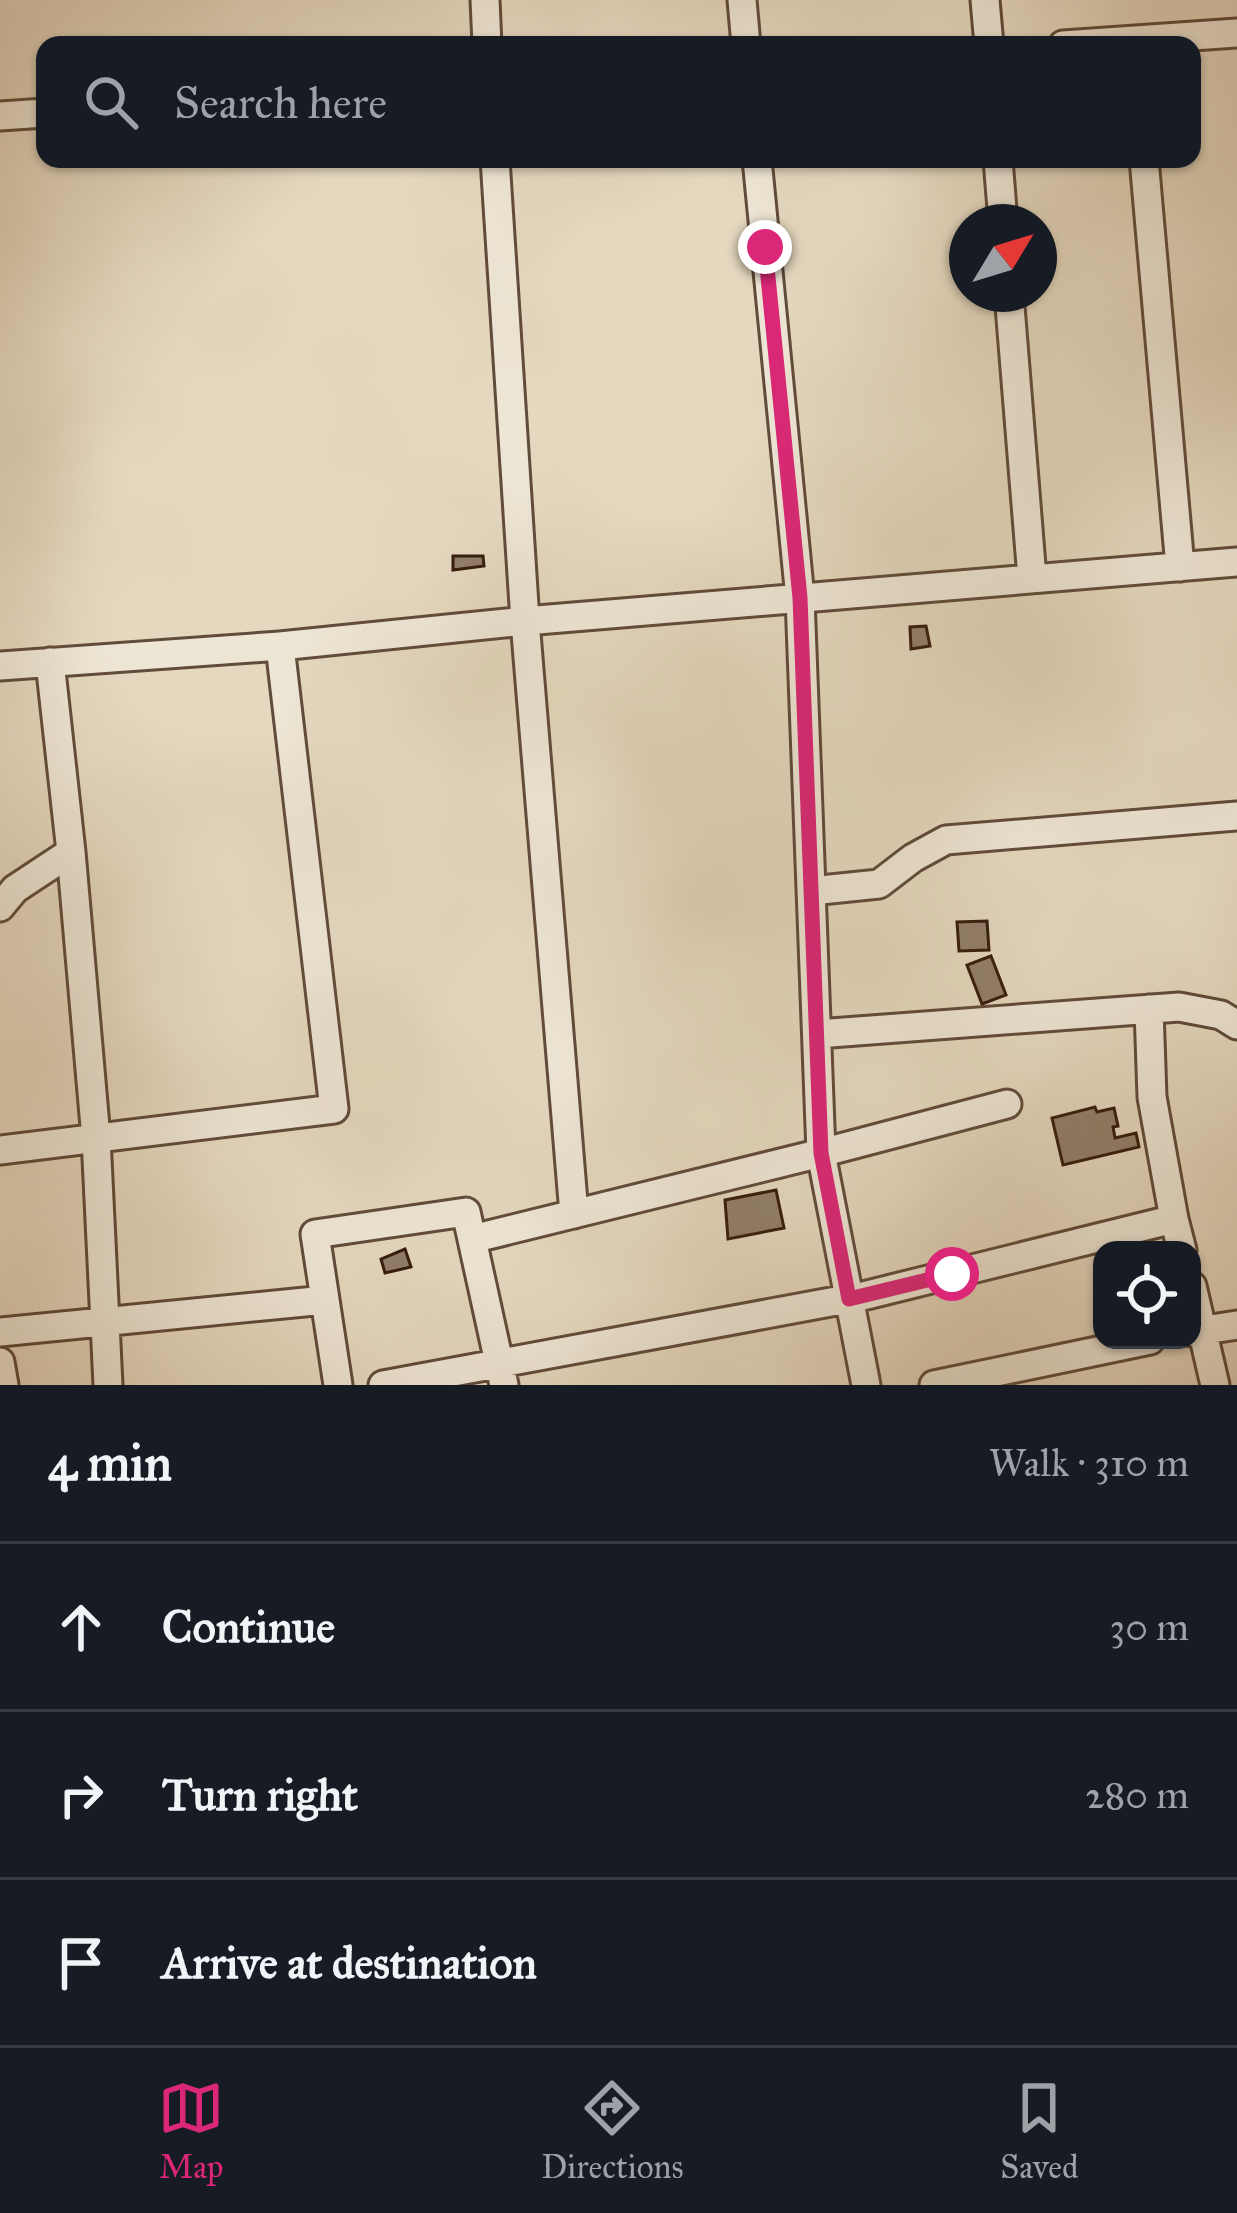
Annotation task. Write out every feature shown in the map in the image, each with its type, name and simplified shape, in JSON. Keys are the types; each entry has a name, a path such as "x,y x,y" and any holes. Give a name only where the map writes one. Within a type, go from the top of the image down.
{"street":[{"path":"484,0 487,36"},
{"path":"742,0 745,36"},
{"path":"985,0 987,36"},
{"path":"1201,36 1237,33"},
{"path":"0,116 36,113"},
{"path":"496,168 525,621 574,1214"},
{"path":"758,168 800,598 821,1153 866,1385"},
{"path":"999,168 1002,204"},
{"path":"1145,168 1180,567"},
{"path":"1010,312 1032,578"},
{"path":"0,666 1237,562"},
{"path":"0,1150 334,1109 280,646"},
{"path":"50,662 96,1138 108,1385"},
{"path":"811,891 879,884 946,840 1237,816"},
{"path":"0,907 16,889 71,852"},
{"path":"817,1034 1179,1007 1221,1015 1237,1024"},
{"path":"1150,1010 1152,1097 1180,1241"},
{"path":"472,1239 1006,1104"},
{"path":"338,1385 315,1234 466,1212 501,1374"},
{"path":"383,1385 501,1374 849,1299 1174,1219"},
{"path":"0,1332 325,1300"},
{"path":"1201,1331 1237,1325"},
{"path":"1201,1341 1215,1385"},
{"path":"934,1385 1107,1349"},
{"path":"0,1362 4,1385"}],"building":[{"path":"453,556 483,556 484,566 453,570"},
{"path":"926,626 930,646 911,649 910,627"},
{"path":"987,921 989,950 959,951 957,922"},
{"path":"991,956 1006,995 982,1004 967,965"},
{"path":"1095,1107 1097,1112 1114,1108 1115,1138 1136,1133 1139,1147 1063,1165 1052,1118"},
{"path":"776,1190 784,1228 728,1239 725,1200"},
{"path":"405,1249 411,1267 385,1273 381,1259"}],"route":[{"path":"765,247 800,598 821,1153 849,1299 952,1274"}]}
